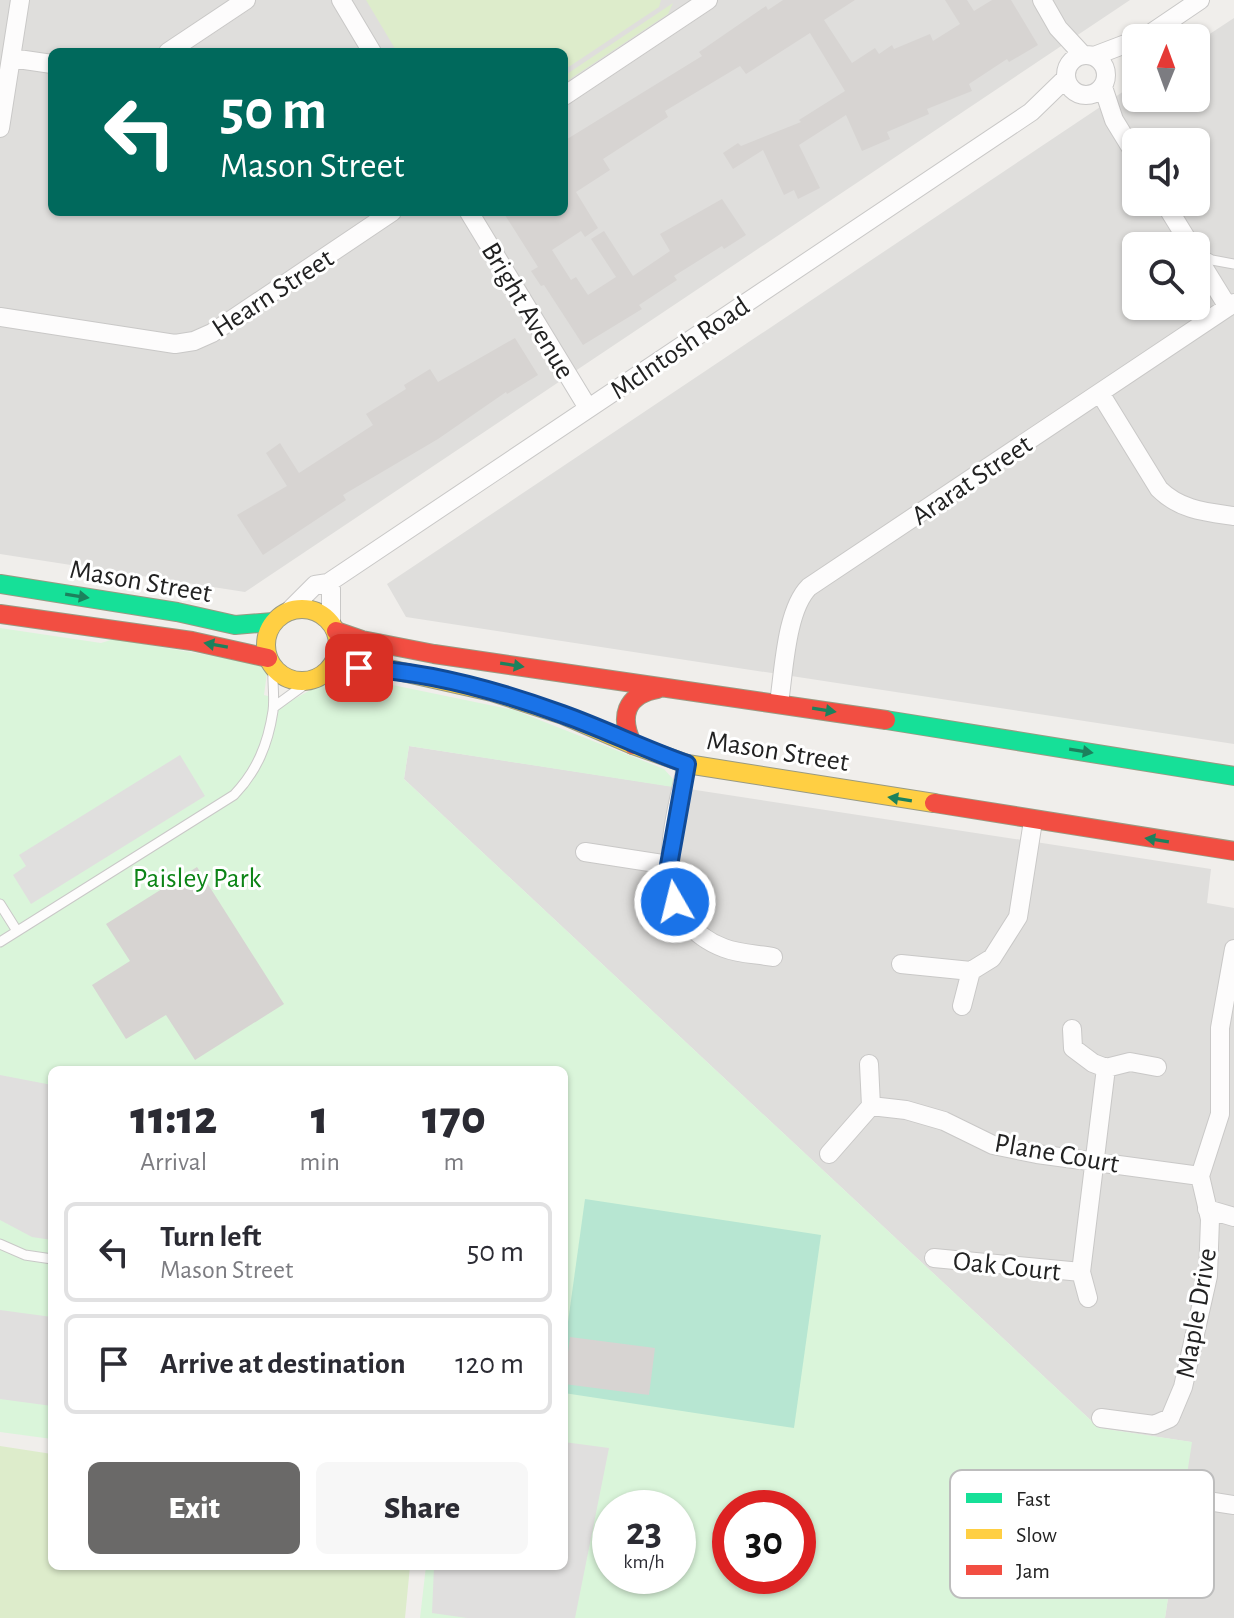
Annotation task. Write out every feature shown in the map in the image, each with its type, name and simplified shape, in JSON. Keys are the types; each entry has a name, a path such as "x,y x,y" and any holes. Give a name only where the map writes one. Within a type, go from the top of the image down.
{"street":[{"path":"0,128 20,0"},
{"path":"174,48 246,0"},
{"path":"341,0 370,48"},
{"path":"1042,0 1122,133"},
{"name":"McIntosh Road","path":"1163,24 1200,0"},
{"path":"568,93 699,3"},
{"name":"McIntosh Road","path":"281,617 315,585 328,583 1122,51"},
{"path":"11,58 48,63"},
{"name":"Hearn Street","path":"0,317 175,344 194,341 212,333 386,216"},
{"name":"Bright Avenue","path":"471,216 588,408"},
{"path":"1210,274 1231,305"},
{"name":"Ararat Street","path":"779,703 793,616 799,597 809,587 1231,305"},
{"path":"1100,393 1159,489 1170,501 1185,507 1234,516"},
{"path":"328,583 333,627 338,640 336,658 318,676 294,680 279,673 270,662 266,639 281,617 298,609 316,611 333,627"},
{"name":"Mason Street","path":"0,584 177,612 235,625 281,617"},
{"name":"Mason Street","path":"0,614 192,641 270,662"},
{"name":"Mason Street","path":"333,627 362,640 434,654 779,703 1234,776"},
{"name":"Mason Street","path":"318,676 359,668 389,669 492,692 563,715 687,764 1234,851"},
{"path":"633,745 625,732 630,702 637,694 664,689"},
{"path":"687,764 669,865 675,902 703,938 726,949 773,957"},
{"path":"901,964 971,971 992,958 1018,917 1033,821"},
{"path":"585,852 669,865"},
{"name":"Maple Drive","path":"1101,1418 1154,1425 1170,1418 1183,1387 1208,1276 1210,1219 1200,1176 1220,1114 1220,1028 1234,949"},
{"path":"962,1006 971,971"},
{"path":"1072,1029 1073,1048 1093,1063 1106,1068 1130,1062 1157,1067"},
{"path":"829,1154 871,1106 869,1064"},
{"name":"Oak Court","path":"1088,1298 1081,1272 1106,1068"},
{"name":"Plane Court","path":"871,1106 906,1110 944,1121 993,1145 1200,1176"},
{"path":"1207,1209 1234,1217"},
{"name":"Oak Court","path":"934,1258 1081,1272"},
{"path":"1214,1502 1234,1505"}],"lane":[{"path":"1210,259 1234,264"},
{"path":"0,942 234,795 260,761 274,707 270,662"},
{"path":"274,707 318,676"},
{"path":"0,904 17,931"},
{"path":"0,1244 25,1255 48,1258"}],"shaded area":[{"path":"0,0 1130,0 245,592 0,554"},
{"path":"1234,18 1234,744 406,617 387,584 1122,92 1122,112 1210,112 1210,34"},
{"path":"409,746 1211,869 1207,903 1234,908 1234,1618 1165,1618 1168,1598 1214,1598 1214,1470 1187,1470 1191,1442 1099,1428 404,779"},
{"path":"180,755 205,796 31,904 13,875 26,866 19,855"},
{"path":"0,1075 48,1084 48,1239 32,1237 0,1220"},
{"path":"0,1310 48,1316 48,1405 0,1399"},
{"path":"568,1443 609,1448 601,1490 592,1490 592,1533 575,1618 467,1618 432,1613 434,1570 568,1570"}],"green space":[{"path":"366,0 661,0 659,7 568,67 568,48 395,48"},
{"path":"673,3 668,14 568,80 568,73"},
{"name":"Paisley Park","path":"0,628 101,643 114,639 259,664 267,673 264,695 289,702 330,679 383,674 383,683 514,710 664,769 673,779 673,787 409,746 404,779 1099,1428 1192,1442 1188,1470 950,1470 950,1598 1168,1598 1165,1618 420,1618 426,1570 568,1570 568,1066 48,1066 48,1438 0,1432"},
{"path":"585,1199 821,1235 794,1428 568,1394 568,1322"},
{"path":"0,1446 48,1453 48,1570 410,1570 405,1618 0,1618"}],"building":[{"path":"783,0 855,0 824,20 852,63 875,48 879,54 892,45 894,49 930,34 933,41 960,24 945,0 967,0 974,11 992,0 1011,0 1038,45 1009,62 1007,59 969,84 972,91 927,109 929,114 887,132 890,139 862,151 846,115 799,145 820,188 798,199 794,190 784,195 763,150 733,169 723,153 738,143 741,146 801,122 799,120 845,91 810,33 746,74 740,66 665,111 668,117 603,159 610,170 576,192 598,228 585,237 581,231 552,250 571,280 576,277 588,295 616,277 591,239 604,231 633,276 670,251 660,234 722,199 746,235 674,276 677,280 639,305 642,309 583,345 544,285 541,286 531,271 538,267 506,216 568,216 568,139 702,56 699,52 766,6 768,10"},
{"path":"515,338 538,375 343,495 346,500 263,555 237,515 287,486 266,453 280,443 299,473 373,425 366,414 406,389 404,385 430,369 438,382"},
{"path":"197,867 284,1004 195,1060 166,1015 126,1039 92,985 130,961 106,924"},
{"path":"570,1337 655,1348 649,1395 568,1385"}],"traffic: fast":[{"path":"0,584 177,612 235,625 273,622"},
{"path":"886,720 1234,776"}],"traffic: slow":[{"path":"302,609 328,619 338,645 328,671 302,681 276,671 266,645 276,619 302,609"},
{"path":"325,673 359,668 389,669 492,692 563,715 687,764 934,803"}],"traffic: jam":[{"path":"0,614 192,641 268,658"},
{"path":"336,631 362,640 434,654 886,720"},
{"path":"633,745 626,725 628,709 638,696 658,689"},
{"path":"934,803 1234,851"}],"route":[{"path":"359,668 389,669 492,692 563,715 687,764 669,865 675,902"}]}
